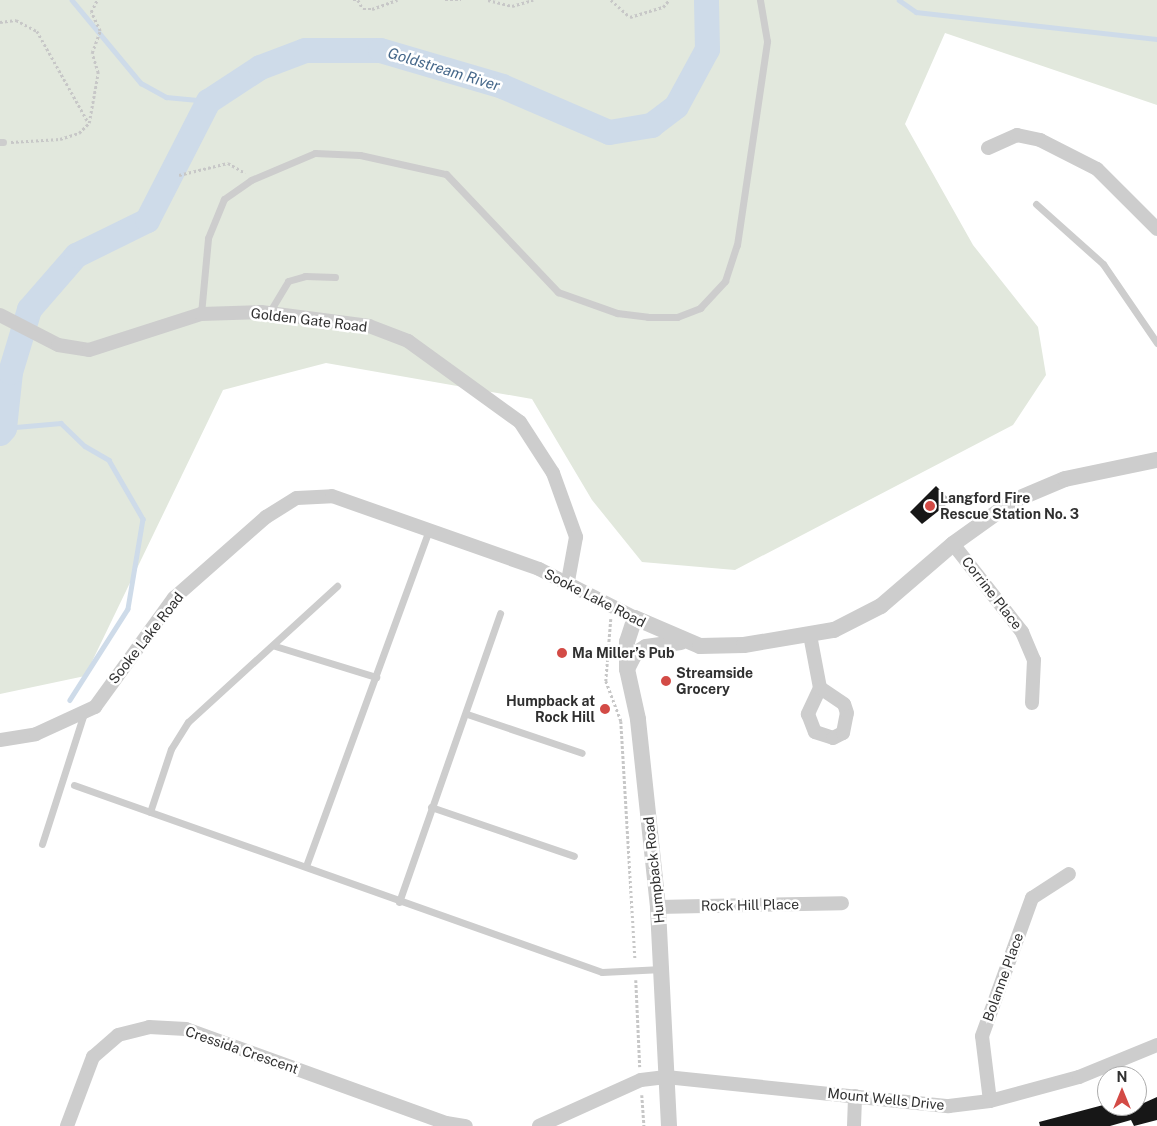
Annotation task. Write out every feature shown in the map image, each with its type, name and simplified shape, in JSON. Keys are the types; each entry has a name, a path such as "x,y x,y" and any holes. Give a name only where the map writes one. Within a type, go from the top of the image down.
{"street":[{"path":"988,148 1017,135 1040,140 1097,169 1157,229"},
{"name":"Golden Gate Road","path":"0,315 29,332 58,344 89,350 201,314 269,313 369,326 408,341 520,422 553,473 576,537 568,582"},
{"name":"Sooke Lake Road","path":"0,740 36,734 83,716 95,707 174,598 266,517 297,498 332,496 568,582 684,642 721,646 810,635 834,630 881,606 953,544 1013,501 1056,483 1157,460"},
{"name":"Corrine Place","path":"953,544 1022,632 1034,660 1032,703"},
{"name":"Humpback Road","path":"635,618 627,642 627,669 638,719 658,907 669,1126"},
{"path":"810,635 820,688"},
{"path":"627,669 634,655 646,646 684,642"},
{"name":"Bolanne Place","path":"990,1101 982,1036 1032,898 1069,874"},
{"name":"Rock Hill Place","path":"658,907 842,903"},
{"name":"Cressida Crescent","path":"67,1126 93,1057 118,1036 149,1027 186,1029 446,1124 466,1126"},
{"name":"Mount Wells Drive","path":"666,1077 949,1106 990,1101 1079,1077 1157,1045"},
{"path":"539,1126 641,1080 666,1077"},
{"path":"854,1096 854,1126"}],"lane":[{"path":"201,314 208,238 224,199 251,180 314,153 360,155 446,174 558,292 617,313 677,316 700,308 725,281 738,246 767,41 760,0"},
{"path":"1036,204 1104,264 1157,343"},
{"path":"269,313 288,281 305,276 335,277"},
{"path":"306,866 429,530"},
{"path":"150,812 171,749 188,722 275,646 338,586"},
{"path":"399,902 431,807 467,714 500,613"},
{"path":"275,646 376,677"},
{"path":"467,714 582,753"},
{"path":"42,844 83,716"},
{"path":"74,784 306,866 399,902 602,972 662,970"},
{"path":"431,807 574,856"}],"path":[{"path":"1,142 60,139 79,133 88,124 98,73 92,53 100,31 91,12 97,0"},
{"path":"353,0 358,0 363,8 372,9 397,0"},
{"path":"445,0 460,0"},
{"path":"488,0 512,6 533,0"},
{"path":"611,0 630,17 663,7 669,0"},
{"path":"0,22 16,20 37,31 88,124"},
{"path":"179,175 228,163 242,169 251,180"},
{"path":"610,622 606,681 621,721 644,1126"}],"shaded area":[{"path":"0,0 1157,0 1157,105 945,33 905,124 973,245 1038,327 1046,375 1013,425 735,570 642,562 592,500 532,399 326,363 223,390 85,676 0,694"}],"building":[{"name":"Langford Fire Rescue Station No. 3","path":"936,486 951,501 922,524 910,512"},
{"path":"1157,1097 1157,1120 1134,1126 1131,1120 1110,1126 1040,1126 1039,1122 1097,1107 1097,1116 1147,1116 1147,1102"}],"waterway":[{"path":"72,0 141,83 166,97 208,101"},
{"name":"Goldstream River","path":"0,433 4,428 10,372 29,309 76,255 147,220 208,101 260,67 305,50 380,50 502,86 609,132 651,125 676,106 707,49 706,0"},
{"path":"899,0 916,12 1157,39"},
{"path":"4,428 61,423 85,446 109,460 143,519 128,609 70,700"}],"place":[{"name":"Langford Fire Rescue Station No. 3","path":"930,506"},
{"name":"Ma Miller’s Pub","path":"562,653"},
{"name":"Streamside Grocery","path":"666,681"},
{"name":"Humpback at Rock Hill","path":"605,709"}]}
